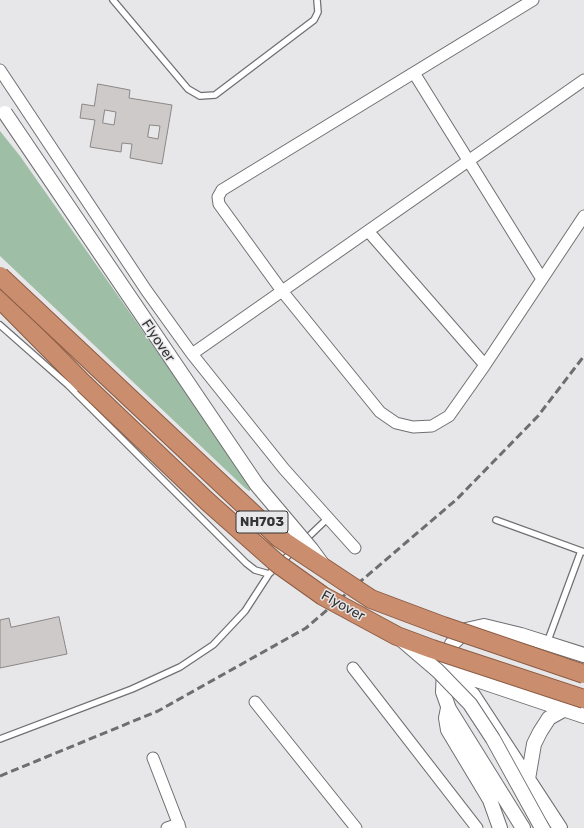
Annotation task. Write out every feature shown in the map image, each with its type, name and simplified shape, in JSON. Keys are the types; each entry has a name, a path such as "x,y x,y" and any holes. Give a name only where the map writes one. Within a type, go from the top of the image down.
{"highway":[{"name":"Flyover","path":"0,276 279,538 371,599 443,626 584,674"},
{"name":"Flyover","path":"4,305 208,502 278,564 323,596 397,636 432,649 584,698"}],"street":[{"path":"533,0 222,190 218,197 219,204 282,291 380,412 396,423 413,427 432,426 449,416 584,216"},
{"path":"0,70 125,259 192,354 284,469 355,548"},
{"path":"414,73 542,279"},
{"path":"192,354 584,80"},
{"name":"Flyover","path":"2,110 257,485 326,569"},
{"path":"368,231 485,364"},
{"path":"523,828 458,724 448,705 443,692 444,669 452,644 466,630 484,626 521,635 584,655"},
{"name":"Flyover","path":"397,636 438,671 470,704 493,739 542,828"},
{"path":"353,668 477,828"},
{"path":"444,669 584,716"},
{"path":"444,669 473,695 560,828"},
{"path":"255,702 356,828"},
{"path":"448,705 446,718 448,730 490,800 500,828"},
{"path":"528,779 534,744 540,732 549,718 565,710"},
{"path":"152,758 179,826 167,828"}],"lane":[{"path":"113,0 188,89 200,96 214,95 314,20 318,12 317,0"},
{"path":"0,325 68,385 246,563 255,570 269,574"},
{"path":"0,739 132,689 180,667 214,645 245,612 269,574 328,518"},
{"path":"496,520 582,552 547,643"}],"green space":[{"path":"0,131 20,156 250,484 252,489 249,491 245,488 0,256"}],"building":[{"path":"98,84 130,90 129,98 172,105 162,164 130,158 132,144 122,143 121,152 90,147 95,120 80,118 82,104 94,106","holes":["105,110 116,112 114,125 103,123","150,125 160,126 158,139 148,137"]},
{"path":"59,617 67,654 0,668 0,620 9,618 11,627"}],"railway":[{"path":"0,776 158,711 306,628 457,499 538,416 584,356"}]}
